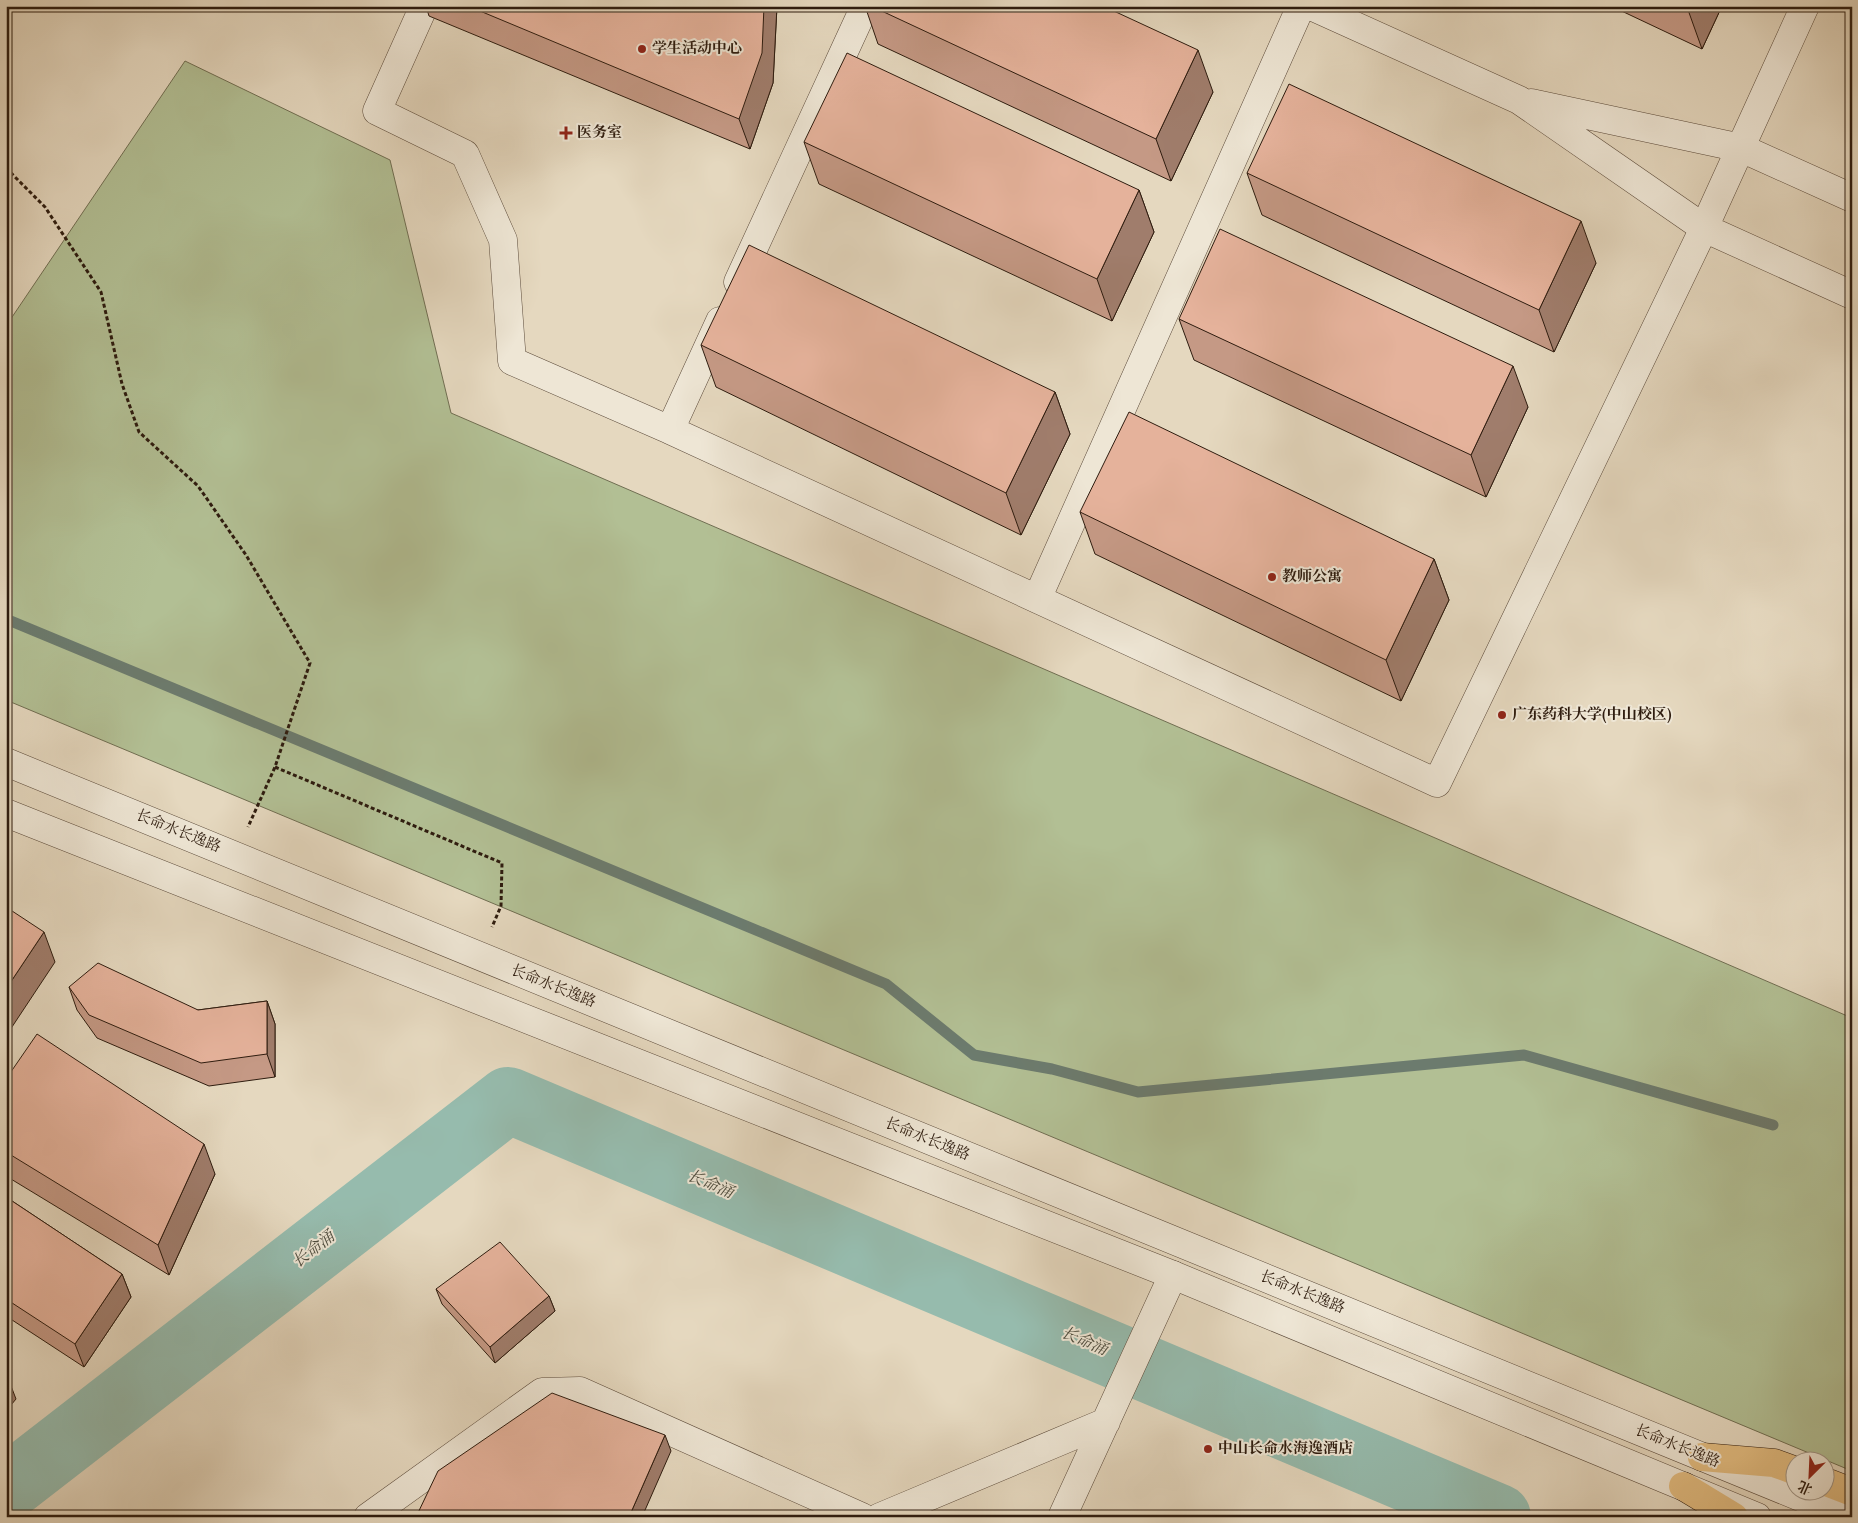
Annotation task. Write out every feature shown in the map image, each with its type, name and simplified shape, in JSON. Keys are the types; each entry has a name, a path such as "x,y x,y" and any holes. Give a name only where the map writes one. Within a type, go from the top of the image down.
{"main road":[{"path":"1702,1457 1774,1462 1786,1467"},
{"path":"1683,1486 1734,1517"},
{"path":"1836,1486 1852,1492"}],"street":[{"path":"424,6 377,111 465,154 503,240 512,361 670,430 1437,783 1704,228 1805,6"},
{"path":"670,430 865,6"},
{"path":"1037,599 1301,6"},
{"path":"1311,6 1519,100 1704,228 1852,295"},
{"path":"1519,100 1741,148 1852,198"},
{"name":"长命水长逸路","path":"6,762 1849,1517"},
{"path":"6,813 1173,1275 1757,1517"},
{"path":"1062,1517 1121,1392 1173,1275"},
{"path":"368,1517 542,1392 580,1391 862,1517"},
{"path":"880,1517 1106,1422"}],"path":[{"path":"6,168 45,207 100,292 122,384 139,432 198,486 246,555 310,663 275,767 235,856"},
{"path":"275,767 502,863 501,906 479,956"}],"green space":[{"path":"185,61 390,160 451,413 1852,1018 1852,1471 1836,1464 1836,1450 1802,1450 6,700 6,326"}],"building":[{"name":"学生活动中心","path":"468,6 764,6 762,53 739,119"},
{"path":"871,6 1103,6 1198,50 1156,139"},
{"path":"847,53 1139,190 1097,279 804,142"},
{"path":"1289,84 1581,221 1539,310 1247,173"},
{"path":"1220,229 1513,366 1471,455 1179,319"},
{"path":"749,245 1055,392 1006,493 701,345"},
{"name":"教师公寓","path":"1129,412 1434,559 1386,660 1080,512"},
{"path":"6,907 44,932 6,989"},
{"path":"98,963 198,1010 267,1001 267,1054 201,1063 89,1015 69,987"},
{"path":"37,1034 204,1144 158,1245 6,1152 6,1079"},
{"path":"6,1197 122,1274 75,1344 6,1299"},
{"path":"500,1242 549,1296 490,1347 436,1289"},
{"path":"552,1393 665,1435 629,1517 416,1517 438,1471"}],"waterway":[{"path":"6,619 886,984 974,1055 1052,1069 1138,1092 1524,1055 1773,1125"},
{"name":"长命涌","path":"6,1489 508,1100 1498,1517"}],"place":[{"name":"学生活动中心","path":"642,49"},
{"name":"医务室","path":"566,133"},
{"name":"教师公寓","path":"1272,577"},
{"name":"广东药科大学(中山校区)","path":"1502,715"},
{"name":"中山长命水海逸酒店","path":"1208,1449"}]}
